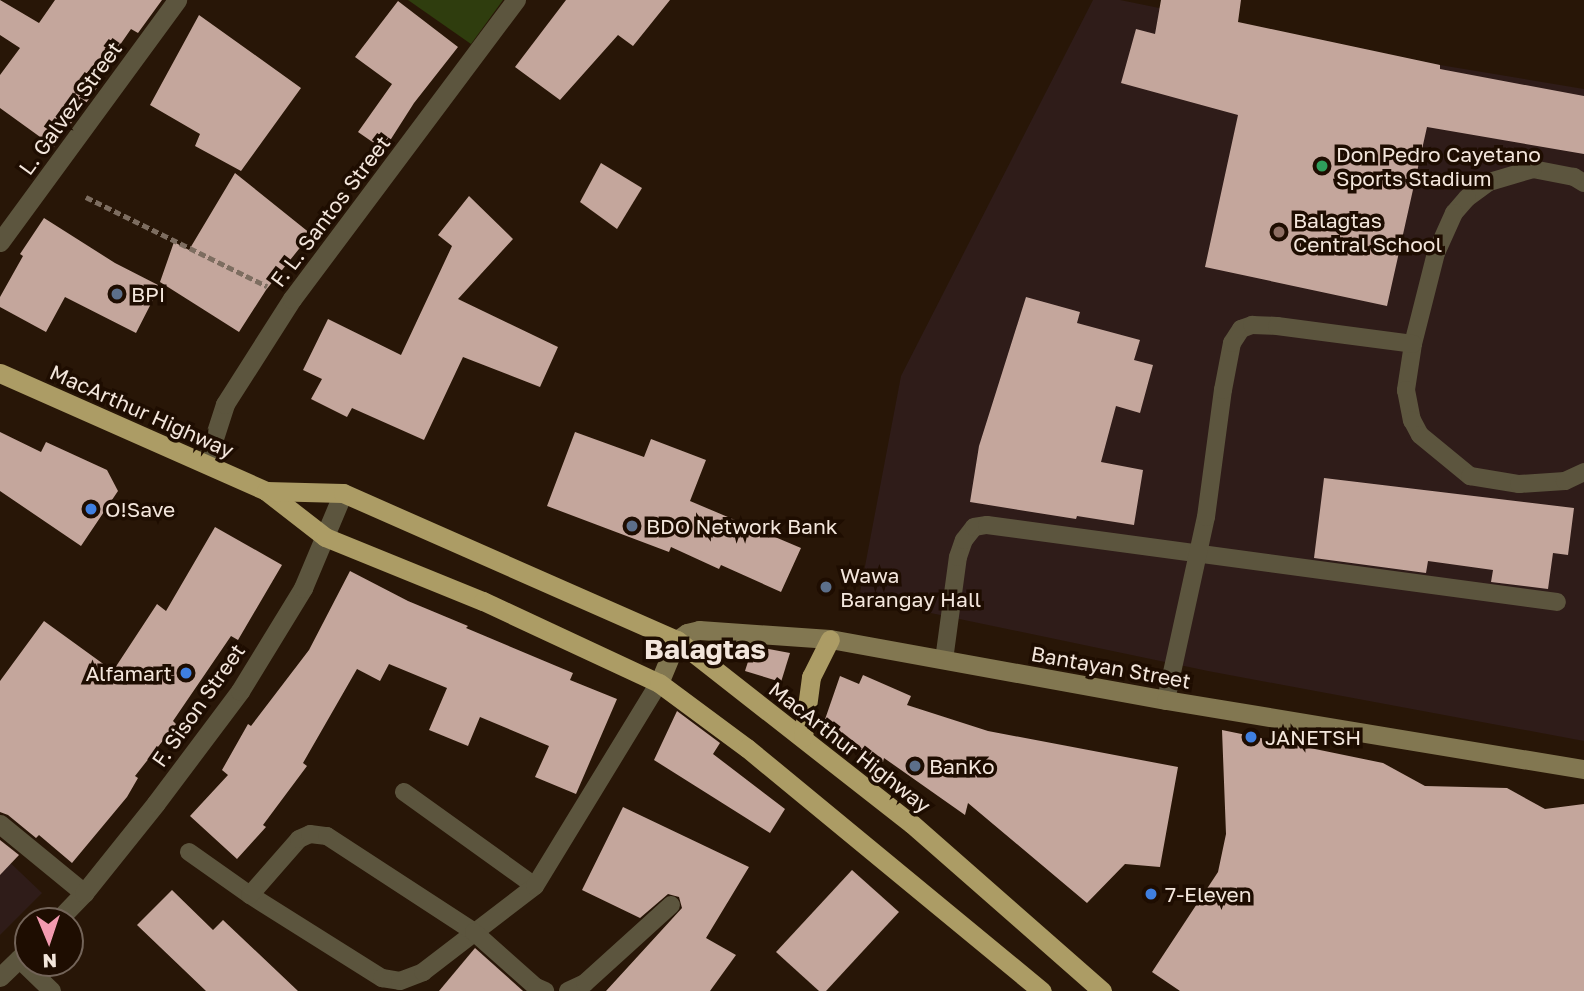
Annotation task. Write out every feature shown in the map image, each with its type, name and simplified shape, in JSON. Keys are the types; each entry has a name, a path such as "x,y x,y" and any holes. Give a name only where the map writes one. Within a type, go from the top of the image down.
{"highway":[{"name":"MacArthur Highway","path":"0,373 266,491 325,537 483,601 659,682 747,748 1042,991"},
{"name":"MacArthur Highway","path":"266,491 344,493 677,640 912,824 1102,991"},
{"path":"803,737 811,677 830,639"}],"main road":[{"name":"Bantayan Street","path":"677,640 699,630 830,639 1166,700 1584,769"},
{"path":"659,682 677,640"}],"street":[{"name":"L. Galvez Street","path":"0,242 177,0"},
{"name":"F. L. Santos Street","path":"206,463 225,404 292,299 516,0"},
{"name":"F. Sison Street","path":"70,907 240,691 303,588 344,493"},
{"path":"0,824 84,893"},
{"path":"0,977 14,964"}],"lane":[{"path":"1584,183 1574,177 1533,169 1489,182 1467,198 1454,213 1436,253 1413,344 1406,390 1412,420 1420,435 1470,476 1519,484 1565,481 1584,471"},
{"path":"1166,700 1199,555 1223,390 1233,343 1241,329 1252,325 1277,326 1413,344"},
{"path":"944,660 958,557 964,540 974,527 987,525 1557,602"},
{"path":"190,852 250,895 382,978 400,981 423,972 535,887 659,682"},
{"path":"404,792 535,887"},
{"path":"250,895 299,839 310,834 327,836 474,932 536,987 545,991"},
{"path":"568,991 584,983 671,905"},
{"path":"41,977 52,991"}],"path":[{"path":"86,197 292,299"}],"shaded area":[{"name":"Balagtas Central School","path":"1093,0 1120,0 1440,65 1584,89 1584,741 1208,671 859,598 901,376"},
{"path":"0,853 42,893 28,907 14,907 14,921 0,935"}],"green space":[{"path":"408,0 503,0 471,44"}],"building":[{"path":"0,0 39,23 55,0 162,0 138,33 131,29 97,78 102,81 54,147 0,108 0,75 20,48 0,35"},
{"path":"566,0 670,0 633,46 618,35 560,100 515,67"},
{"name":"Don Pedro Cayetano Sports Stadium","path":"1161,0 1241,0 1238,22 1440,65 1440,69 1584,96 1584,154 1427,127 1387,306 1205,267 1238,115 1121,83 1136,29 1155,34"},
{"path":"398,1 458,47 414,103 384,150 358,132 392,84 355,57"},
{"path":"199,15 301,88 241,171 195,146 200,134 150,105"},
{"path":"601,163 642,188 617,229 580,202"},
{"path":"235,173 311,234 266,290 239,332 160,282 174,242 189,250"},
{"path":"469,196 513,239 458,299 558,347 540,387 463,357 424,440 352,408 347,417 311,399 322,379 303,370 328,319 401,355 452,246 438,235"},
{"path":"44,218 115,263 160,286 136,333 65,297 46,332 0,307 0,297 23,256 20,254"},
{"path":"1026,297 1080,312 1077,323 1140,340 1134,360 1153,365 1140,413 1116,406 1101,462 1143,470 1134,525 1077,516 1076,519 970,502 979,446"},
{"path":"0,432 41,452 46,442 107,470 118,491 81,546 0,491"},
{"path":"575,432 644,457 651,439 706,460 690,501 801,548 781,592 721,565 719,569 671,547 669,552 547,506"},
{"path":"1324,478 1574,508 1568,555 1553,553 1548,589 1491,582 1493,570 1428,561 1426,573 1314,558"},
{"path":"215,527 282,565 238,640 231,636 173,721 176,724 135,776 138,778 127,797 72,863 39,835 36,838 8,815 0,812 0,681 44,621 113,671 157,604 166,611"},
{"path":"350,571 408,601 468,626 466,628 573,673 570,680 617,699 576,794 535,777 549,746 480,717 468,746 429,730 447,688 389,664 380,681 357,669 303,763 307,766 263,825 266,827 237,859 190,816 228,775 222,770 248,724 251,726 309,650"},
{"path":"753,646 790,653 781,682 745,671"},
{"path":"863,675 911,696 907,705 988,731 1178,767 1160,867 1125,864 1087,903 968,803 965,815 884,758 883,762 822,728 840,676 859,684"},
{"path":"677,711 720,743 713,754 785,809 770,833 654,760"},
{"path":"1222,730 1383,763 1425,786 1507,788 1545,809 1584,804 1584,991 1180,991 1152,972 1218,872 1226,834"},
{"path":"623,807 749,867 706,938 736,955 710,991 606,991 682,908 679,897 668,894 640,918 582,890"},
{"path":"0,840 19,855 0,875"},
{"path":"852,870 899,912 826,991 819,991 776,952"},
{"path":"172,890 213,930 223,920 298,991 206,991 137,925"},
{"path":"475,948 523,991 439,991"}],"place":[{"name":"Don Pedro Cayetano Sports Stadium","path":"1322,166"},
{"name":"Balagtas Central School","path":"1279,232"},
{"name":"BPI","path":"117,294"},
{"name":"O!Save","path":"91,509"},
{"name":"BDO Network Bank","path":"632,526"},
{"name":"Wawa Barangay Hall","path":"826,587"},
{"name":"Alfamart","path":"186,673"},
{"name":"JANETSH","path":"1251,737"},
{"name":"BanKo","path":"915,766"},
{"name":"7-Eleven","path":"1151,894"}],"district":[{"name":"Balagtas","path":"705,649"}]}
